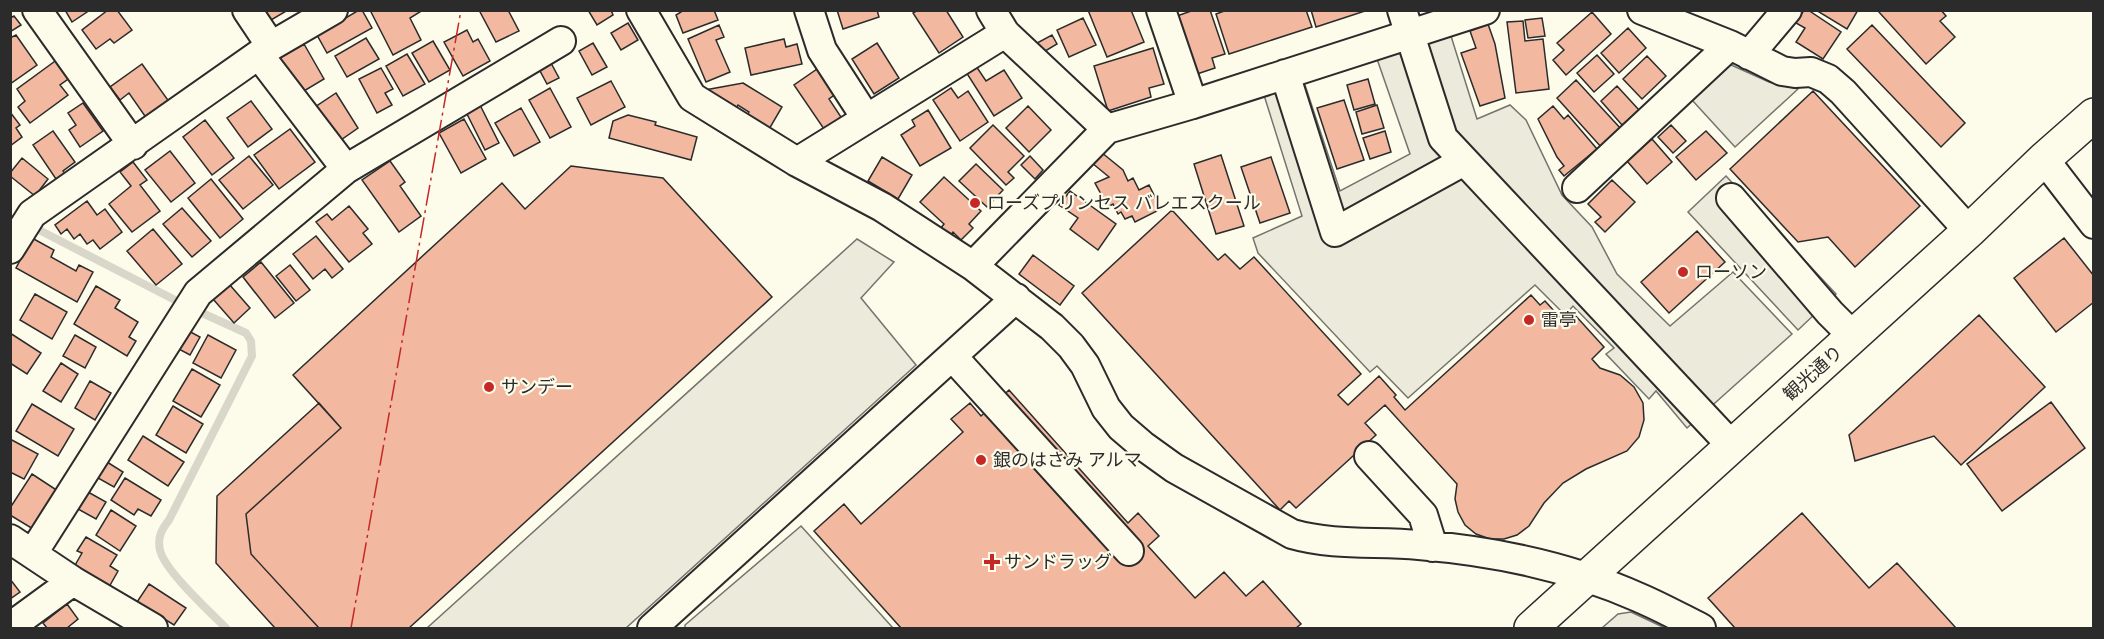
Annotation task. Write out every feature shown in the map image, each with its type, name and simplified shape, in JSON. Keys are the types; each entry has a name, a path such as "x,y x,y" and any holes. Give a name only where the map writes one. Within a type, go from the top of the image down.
{"highway":[{"name":"観光通り","path":"1531,628 1969,231 2043,159 2094,116"}],"street":[{"path":"37,10 133,145"},
{"path":"247,10 265,51 346,169"},
{"path":"10,249 21,209 133,145 265,51 333,10"},
{"path":"641,10 692,97 797,162 882,207 973,266 1016,298 1052,327 1071,346 1085,365 1107,408 1120,427 1174,468 1277,526 1311,539 1433,547 1516,559 1586,578 1639,598 1701,628"},
{"path":"809,10 822,50 866,118"},
{"path":"1161,10 1193,104"},
{"path":"973,266 1107,129 1285,74 1406,23 1485,10"},
{"path":"1642,10 1739,50 1782,71 1811,72 1828,79 1843,92 1969,231"},
{"path":"1577,188 1787,10"},
{"path":"797,162 866,118 998,22 1107,129"},
{"path":"1406,23 1443,138 1732,446"},
{"path":"153,628 73,581 22,546 198,293 346,169 561,41"},
{"path":"1285,74 1335,232 1464,160"},
{"path":"2043,159 2094,224"},
{"path":"1731,198 1830,313 1853,336"},
{"path":"652,628 1016,298"},
{"path":"952,356 1129,551"},
{"path":"1369,456 1423,515 1433,547"},
{"path":"10,627 73,581"}],"shaded area":[{"path":"1451,36 1477,119 1510,105 1526,120 1562,195 1592,227 1617,274 1670,326 1733,272 1792,334 1687,428 1656,391 1649,399 1606,354 1614,348 1573,306 1565,315 1535,285 1408,398 1377,366 1370,372 1258,253 1253,238 1302,216 1263,92 1304,82 1340,191 1410,154 1376,56"},
{"path":"1729,64 1769,82 1798,89 1735,147 1692,100"},
{"path":"1726,176 1836,294 1798,330 1688,212"},
{"path":"857,239 894,262 861,298 916,365 626,628 427,628"},
{"path":"801,526 893,628 685,628 685,625"},
{"path":"1631,612 1665,628 1602,628 1618,614"}],"building":[{"path":"65,10 90,10 72,22"},
{"path":"108,10 117,10 132,30 114,43 110,39 96,49 82,30"},
{"path":"259,10 288,10 266,23"},
{"path":"362,10 372,28 327,53 317,35"},
{"path":"370,10 423,10 410,18 421,40 393,55"},
{"path":"479,10 508,10 519,31 496,42"},
{"path":"588,10 611,10 613,15 597,25"},
{"path":"684,10 714,10 718,20 683,33 676,15"},
{"path":"837,10 877,10 879,17 843,29"},
{"path":"918,10 946,10 963,37 939,53 913,13"},
{"path":"1088,10 1131,10 1144,42 1107,57"},
{"path":"1194,10 1210,10 1225,54 1212,58 1215,68 1197,74 1177,16"},
{"path":"1227,10 1306,10 1312,27 1229,54 1216,14"},
{"path":"1311,10 1368,10 1316,27"},
{"path":"1804,10 1808,10 1841,32 1823,59 1796,42 1805,28 1796,23"},
{"path":"1820,10 1858,10 1847,29 1819,12"},
{"path":"1941,10 1946,16 1940,21 1955,37 1926,64 1878,11"},
{"path":"1592,12 1611,34 1566,75 1553,60 1564,50 1557,43"},
{"path":"14,16 21,25 10,32 10,18"},
{"path":"1083,18 1096,45 1069,57 1057,30"},
{"path":"1542,18 1545,36 1528,38 1525,20"},
{"path":"1523,21 1525,41 1543,39 1549,89 1516,93 1507,22"},
{"path":"628,23 638,40 621,50 611,33"},
{"path":"1488,24 1495,44 1505,98 1480,106 1461,53 1476,48 1470,31"},
{"path":"719,25 724,37 716,40 730,72 706,82 688,39"},
{"path":"1872,25 1965,123 1941,147 1847,49"},
{"path":"1628,28 1646,48 1619,73 1601,53"},
{"path":"467,30 473,42 478,39 490,61 463,76 444,42"},
{"path":"16,35 37,65 10,84 10,38"},
{"path":"1052,35 1057,44 1042,53 1037,43"},
{"path":"366,38 379,59 347,77 335,56"},
{"path":"784,39 786,47 797,44 802,64 751,75 745,48"},
{"path":"433,41 450,70 429,82 412,53"},
{"path":"593,43 607,67 592,75 579,51"},
{"path":"877,43 899,78 874,94 852,59"},
{"path":"304,44 324,79 299,94 278,59"},
{"path":"1153,48 1164,84 1149,88 1151,97 1108,111 1094,66"},
{"path":"407,54 425,84 403,96 386,66"},
{"path":"1597,55 1614,74 1594,92 1577,73"},
{"path":"1647,56 1666,76 1642,99 1623,79"},
{"path":"58,59 71,77 60,85 68,95 30,123 18,107 25,101 17,89"},
{"path":"551,63 559,78 547,84 539,69"},
{"path":"142,64 170,103 147,119 129,93 120,100 110,87"},
{"path":"976,66 986,81 1004,70 1022,98 994,116 966,72"},
{"path":"820,67 837,93 829,99 841,117 824,129 794,85"},
{"path":"381,68 393,89 385,93 392,105 377,113 359,79"},
{"path":"1368,79 1375,104 1354,110 1347,85"},
{"path":"1576,80 1622,130 1602,148 1557,98"},
{"path":"611,81 625,107 591,125 577,98"},
{"path":"743,83 782,107 768,131 746,118 749,112 738,105 735,111 705,90"},
{"path":"1617,86 1639,110 1622,125 1601,101"},
{"path":"550,88 571,127 550,138 529,100"},
{"path":"951,88 958,98 968,91 988,122 960,141 933,100"},
{"path":"1813,91 1920,206 1855,267 1828,237 1798,242 1730,169"},
{"path":"336,93 358,128 338,142 315,107"},
{"path":"1344,100 1364,160 1337,169 1317,108"},
{"path":"251,101 272,129 248,147 227,118"},
{"path":"83,103 103,131 80,147 69,130 76,125 68,113"},
{"path":"479,103 499,143 485,150 465,110"},
{"path":"1377,105 1384,128 1362,134 1356,112"},
{"path":"1028,106 1051,130 1029,152 1006,128"},
{"path":"1553,106 1564,119 1568,115 1597,149 1564,176 1559,170 1564,166 1538,119"},
{"path":"521,108 540,142 514,156 495,123"},
{"path":"928,110 951,148 920,166 901,135 915,126 912,120"},
{"path":"10,112 20,125 16,128 22,137 10,146"},
{"path":"628,115 656,122 655,125 697,137 691,160 609,138 613,121"},
{"path":"464,119 486,159 461,173 439,133"},
{"path":"205,120 234,158 212,175 183,137"},
{"path":"993,125 1024,156 1008,172 1014,178 1006,185 970,148"},
{"path":"1671,125 1686,141 1673,153 1658,137"},
{"path":"290,129 315,162 279,189 254,155"},
{"path":"53,131 75,162 63,171 67,176 58,182 33,145"},
{"path":"1385,131 1391,152 1370,159 1363,138"},
{"path":"1706,131 1727,153 1696,180 1676,157"},
{"path":"1652,139 1672,162 1647,184 1627,161"},
{"path":"170,151 195,183 171,202 145,170"},
{"path":"1101,152 1123,170 1128,181 1133,178 1139,190 1149,185 1161,209 1135,222 1132,216 1125,219 1121,212 1118,214 1113,204 1108,207 1095,183 1109,177 1092,163"},
{"path":"1221,155 1244,226 1216,234 1194,164"},
{"path":"249,156 273,185 243,209 219,180"},
{"path":"1030,156 1043,170 1035,179 1021,165"},
{"path":"882,157 912,175 898,199 868,181"},
{"path":"1271,157 1290,213 1260,223 1241,167"},
{"path":"22,158 48,179 35,196 10,176"},
{"path":"390,161 405,182 400,186 421,216 399,232 362,180"},
{"path":"133,162 147,180 140,185 160,211 132,232 109,204 131,186 120,172"},
{"path":"976,164 1003,190 987,207 959,181"},
{"name":"サンデー","path":"571,166 663,178 772,297 409,628 319,628 251,554 246,514 341,428 293,375 502,183 525,209"},
{"path":"944,177 981,211 969,224 973,228 961,240 953,232 949,237 940,229 944,224 920,202"},
{"path":"211,179 243,219 220,238 188,198"},
{"path":"1612,180 1635,202 1605,232 1595,222 1601,217 1588,204"},
{"path":"1070,191 1116,224 1098,250 1070,229 1078,218 1059,205"},
{"path":"87,201 97,215 105,209 122,232 100,249 93,240 87,244 80,234 74,239 67,229 61,234 55,225"},
{"path":"349,206 368,229 363,233 372,244 349,262 316,222 327,214 332,220"},
{"path":"182,208 211,241 192,257 163,224"},
{"path":"1172,210 1218,260 1225,254 1240,269 1254,257 1361,374 1338,395 1348,405 1379,376 1396,395 1394,397 1405,410 1531,295 1540,305 1545,301 1566,324 1575,315 1604,347 1592,359 1600,368 1620,375 1634,387 1643,403 1644,420 1639,437 1627,451 1586,469 1563,483 1544,503 1529,526 1517,535 1504,539 1490,539 1476,534 1465,525 1458,512 1455,499 1457,484 1385,405 1365,423 1376,435 1296,508 1289,501 1280,510 1082,293"},
{"path":"153,229 182,264 156,285 127,251"},
{"name":"ローソン","path":"1697,231 1725,262 1669,313 1641,282"},
{"path":"316,236 343,269 332,278 325,269 313,279 293,254"},
{"path":"32,238 54,250 51,257 76,271 79,265 93,272 77,302 16,268"},
{"path":"2064,238 2094,276 2094,302 2056,332 2014,278"},
{"path":"1033,255 1074,286 1060,305 1019,274"},
{"path":"261,262 294,303 275,318 243,277"},
{"path":"290,265 310,290 296,301 276,276"},
{"path":"229,284 250,308 234,323 213,299"},
{"path":"96,286 120,300 115,308 138,322 129,337 136,341 127,356 74,324"},
{"path":"35,294 67,312 52,339 20,320"},
{"path":"1979,315 2045,387 1961,465 1934,436 1855,461 1849,435"},
{"path":"185,329 200,337 190,355 175,347"},
{"path":"10,333 41,353 27,374 10,363"},
{"path":"75,335 96,347 85,368 63,356"},
{"path":"208,335 236,350 221,378 193,363"},
{"path":"61,363 78,374 61,402 43,391"},
{"path":"192,369 220,385 201,417 173,401"},
{"path":"90,381 111,393 95,420 75,408"},
{"path":"1009,390 1128,523 1138,513 1159,536 1148,546 1195,598 1224,572 1246,596 1263,581 1301,624 1296,628 901,628 814,531 844,504 861,524 963,432 951,419 970,403 981,416"},
{"path":"2051,402 2085,448 2002,511 1967,464"},
{"path":"319,403 341,428 246,514 251,554 319,628 275,628 216,563 217,496"},
{"path":"32,404 74,429 58,456 16,431"},
{"path":"173,406 203,424 186,453 156,435"},
{"path":"143,436 184,462 168,486 128,460"},
{"path":"10,439 38,454 24,479 10,472"},
{"path":"107,462 123,472 114,487 98,478"},
{"path":"32,474 58,491 33,529 10,515 10,508"},
{"path":"125,478 161,500 151,516 138,509 134,515 111,500"},
{"path":"88,492 106,502 96,519 78,509"},
{"path":"111,510 136,526 120,551 96,535"},
{"path":"1802,513 1869,588 1897,563 1956,628 1735,628 1708,598"},
{"path":"86,537 117,555 110,566 118,571 109,587 74,567 82,553 77,551"},
{"path":"10,579 20,592 10,599"},
{"path":"149,584 186,608 174,625 137,602"},
{"path":"67,604 78,619 67,628 47,628 43,623"}],"waterway":[{"path":"41,231 175,300"},
{"path":"200,312 246,333 251,341 252,356 162,530 159,545 163,558 178,579 226,628"}],"power":[{"path":"351,628 461,10"}],"place":[{"name":"ローズプリンセス バレエスクール","path":"975,203"},
{"name":"ローソン","path":"1683,272"},
{"name":"雷亭","path":"1529,320"},
{"name":"サンデー","path":"489,387"},
{"name":"銀のはさみ アルマ","path":"981,460"},
{"name":"サンドラッグ","path":"992,562"}]}
